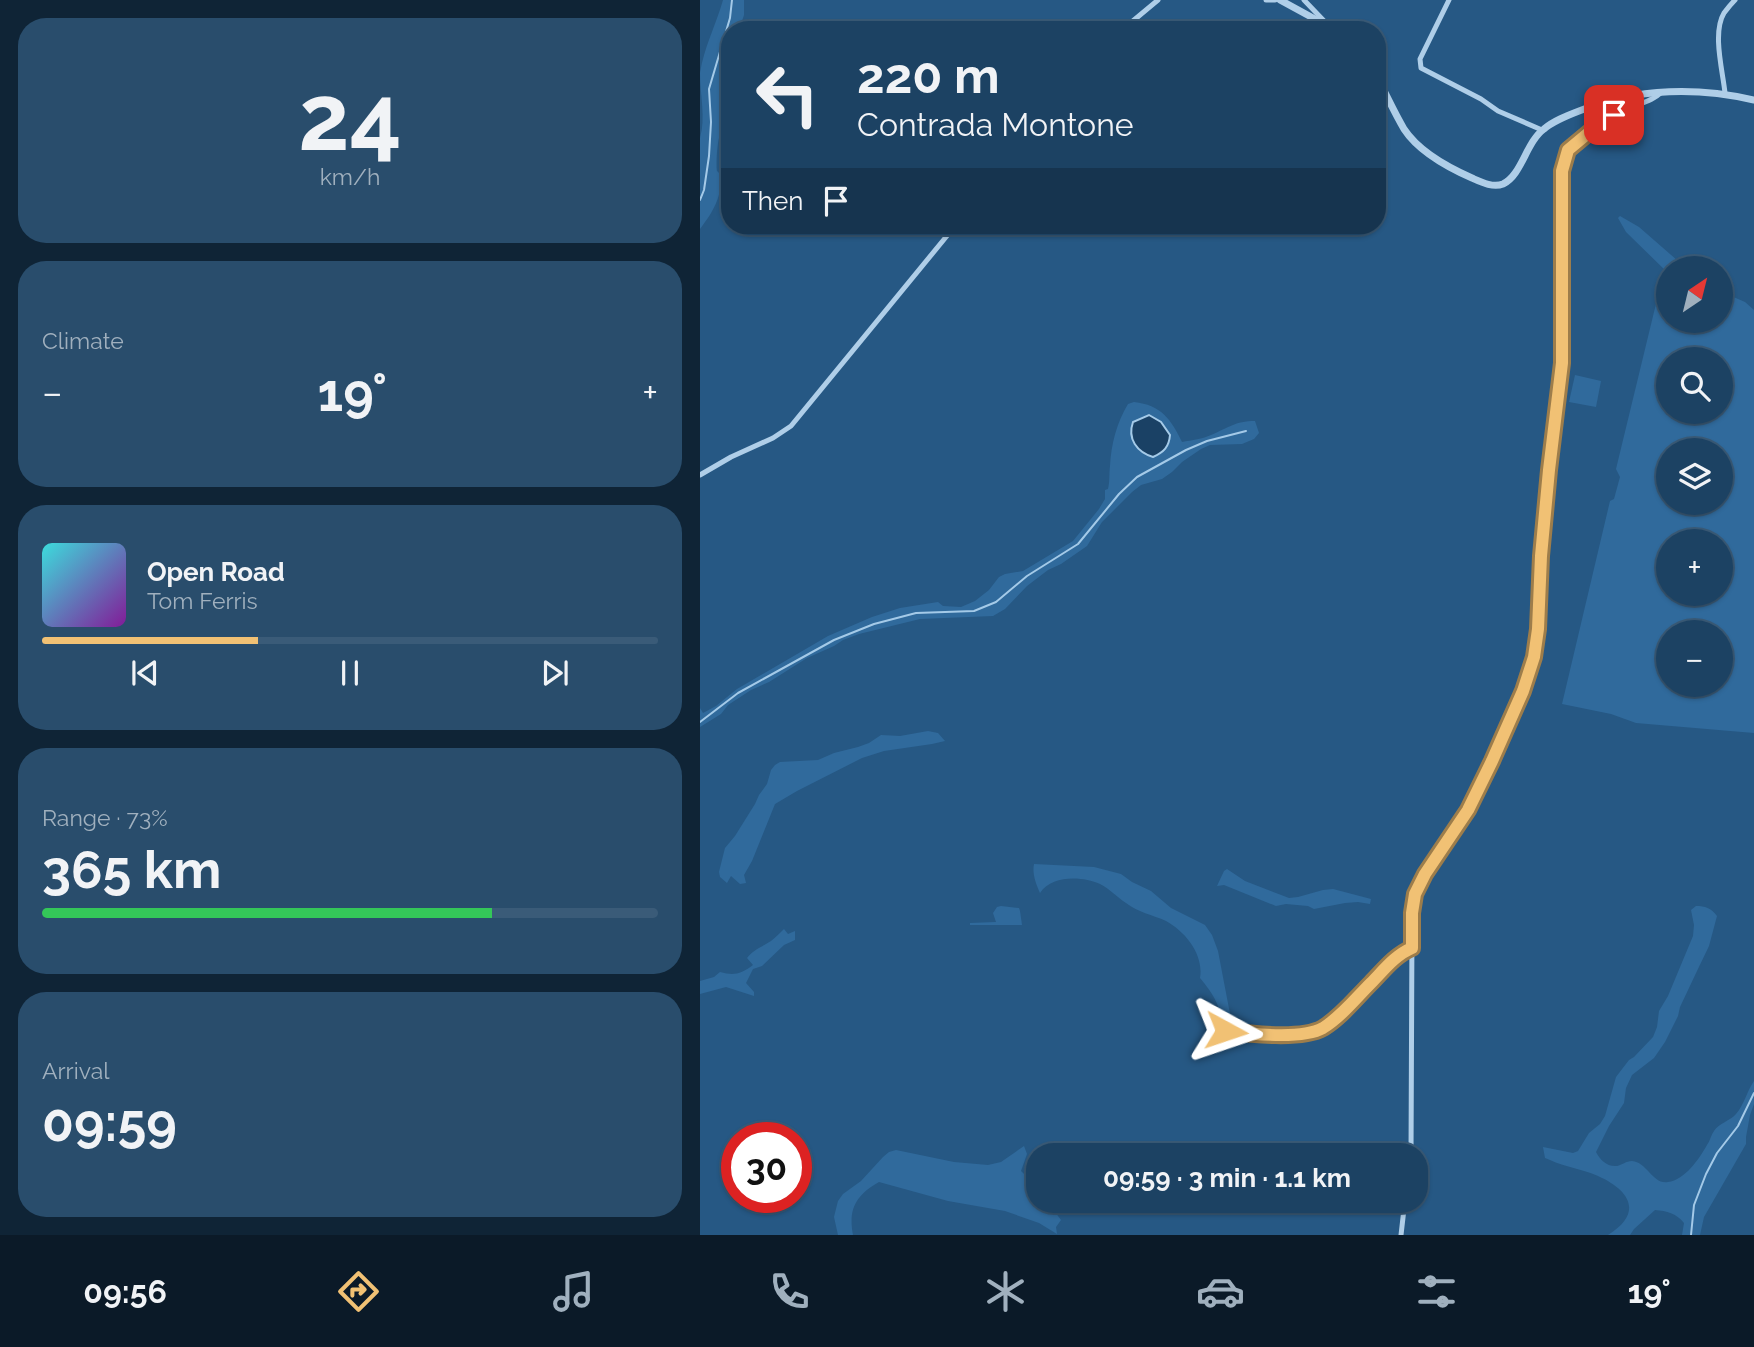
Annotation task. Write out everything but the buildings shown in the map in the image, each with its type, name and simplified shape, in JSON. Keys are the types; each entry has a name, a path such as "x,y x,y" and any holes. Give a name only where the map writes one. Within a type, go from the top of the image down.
{"street":[{"path":"1132,21 1158,0"},
{"path":"1266,0 1278,0 1321,21"},
{"path":"1304,0 1323,21"},
{"path":"1449,0 1420,59 1421,68 1481,99 1498,111 1542,130"},
{"path":"1725,93 1719,46 1720,24 1724,13 1735,0"},
{"path":"1386,94 1405,130 1419,147 1441,162 1486,184 1501,185 1511,178 1531,143 1542,130 1567,116 1616,98 1640,93 1696,91 1725,93 1754,100"},
{"path":"1411,1143 1412,913 1415,894 1425,874 1468,810 1523,691 1534,657 1549,470 1562,363 1564,160 1568,150 1592,130 1614,115 1649,102 1661,92"},
{"path":"700,475 792,426 948,235"},
{"path":"1209,1028 1243,1034 1282,1035 1308,1033 1323,1028 1395,958 1412,948"},
{"path":"1401,1235 1404,1213"}],"shaded area":[{"path":"723,0 744,0 742,21 721,21 721,131 717,171 721,172 721,183 714,209 700,229 700,138 703,114 700,73"},
{"path":"1620,216 1639,227 1672,256 1656,256 1656,261 1626,232 1618,218"},
{"path":"1733,297 1745,302 1754,310 1754,733 1636,723 1611,714 1562,704 1610,501 1614,499 1620,477 1616,469 1656,304 1656,333 1733,333"},
{"path":"1575,375 1601,381 1596,407 1569,402"},
{"path":"1134,402 1151,406 1164,414 1182,442 1205,438 1232,425 1248,421 1255,421 1259,433 1254,439 1242,444 1210,445 1182,462 1162,479 1141,485 1102,522 1087,546 1048,570 1027,586 1005,609 993,616 920,619 843,640 751,690 700,727 700,708 703,713 716,706 737,689 828,636 900,608 938,602 943,606 961,607 975,601 989,590 999,577 1023,571 1073,541 1105,499 1115,433 1128,404"},
{"path":"1149,415 1161,422 1170,435 1165,449 1153,457 1138,448 1131,434 1133,422"},
{"path":"928,731 938,733 945,741 884,751 862,758 775,804 744,875 746,883 740,884 731,876 727,883 720,877 725,848 755,804 775,765 780,762 818,760 869,743 881,735 900,736"},
{"path":"1034,864 1094,867 1121,874 1151,891 1171,908 1205,925 1212,935 1218,951 1231,1019 1237,1028 1309,1031 1263,1034 1216,1028 1219,1009 1213,995 1200,978 1201,969 1192,945 1180,931 1166,921 1130,906 1093,881 1060,880 1045,887 1040,893 1034,875"},
{"path":"1227,869 1245,881 1289,898 1333,889 1371,899 1370,904 1345,903 1314,909 1286,904 1276,906 1224,885 1217,886"},
{"path":"1001,906 1019,908 1022,925 970,925 996,922 993,913"},
{"path":"1696,906 1708,908 1717,916 1709,946 1665,1042 1654,1058 1632,1075 1626,1088 1624,1103 1596,1152 1607,1164 1617,1166 1637,1162 1658,1180 1674,1180 1686,1173 1696,1162 1716,1128 1736,1114 1754,1081 1754,1104 1746,1144 1704,1217 1700,1235 1682,1235 1684,1223 1678,1217 1655,1210 1630,1235 1608,1235 1626,1219 1629,1211 1625,1195 1598,1176 1545,1158 1543,1147 1573,1153 1578,1151 1589,1133 1600,1124 1605,1116 1616,1077 1653,1037 1659,1011 1693,936 1691,910"},
{"path":"784,929 788,934 795,931 795,940 784,945 762,966 753,969 746,983 754,996 726,987 700,994 700,981 720,972 733,974 749,968 753,965 747,958"},
{"path":"1024,1146 1026,1157 1021,1171 1026,1176 1026,1213 1056,1213 1061,1220 1056,1227 1057,1234 1039,1223 1005,1211 948,1201 879,1182 859,1198 853,1210 853,1235 838,1235 834,1217 838,1201 889,1152 896,1150 954,1162 988,1165 1001,1162"}],"waterway":[{"path":"729,21 732,0"},
{"path":"700,200 709,156 709,89 721,48"},
{"path":"700,722 738,693 834,640 874,624 916,613 974,611 996,602 1027,576 1078,544 1119,494 1137,477 1207,441 1246,431"},
{"path":"1691,1235 1694,1205 1706,1174 1717,1153 1738,1126 1754,1093"}],"route":[{"path":"1226,1031 1282,1035 1308,1033 1323,1028 1395,958 1412,948 1415,894 1425,874 1468,810 1523,691 1534,657 1538,629 1541,556 1562,363 1562,171 1568,150 1614,115"}]}
